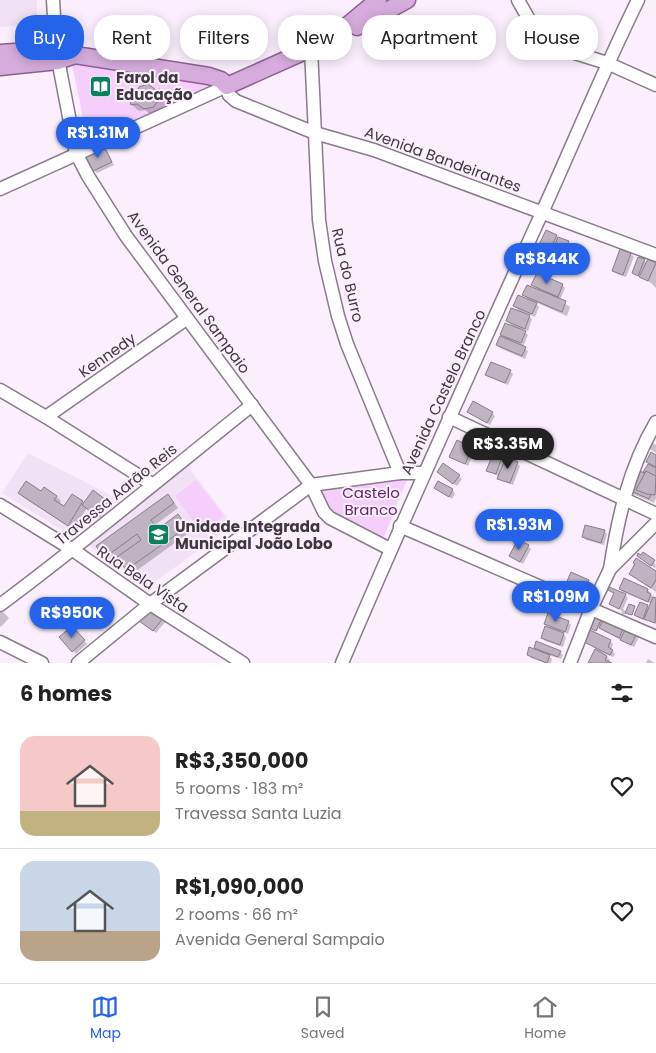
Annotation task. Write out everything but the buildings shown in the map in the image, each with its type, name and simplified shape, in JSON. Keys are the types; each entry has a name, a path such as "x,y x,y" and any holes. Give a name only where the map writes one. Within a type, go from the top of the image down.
{"main road":[{"path":"352,22 378,0"},
{"path":"352,29 407,0"},
{"path":"0,53 15,52"},
{"path":"84,56 209,76 221,80 227,86 288,60"},
{"path":"0,67 33,60"}],"street":[{"name":"Avenida General Sampaio","path":"53,0 54,15"},
{"path":"518,0 540,39 562,49 607,63 656,85"},
{"name":"Avenida Castelo Branco","path":"342,663 400,526 607,63 638,0"},
{"name":"Avenida General Sampaio","path":"58,60 76,154 116,220 186,319 311,485 324,512 330,518 390,549"},
{"name":"Rua do Burro","path":"311,60 319,220 325,261 338,316 358,372 400,474"},
{"path":"0,190 227,86"},
{"name":"Avenida Bandeirantes","path":"227,86 230,95 236,101 315,133 374,150 656,255"},
{"name":"Kennedy","path":"46,417 186,319"},
{"path":"0,390 152,484"},
{"name":"Travessa Aarão Reis","path":"0,605 73,550 152,484 252,405"},
{"path":"449,418 656,514"},
{"path":"570,663 610,569 614,541 624,499 638,455 656,422"},
{"path":"78,663 150,604 311,485 400,474 424,473"},
{"name":"Rua Bela Vista","path":"0,505 73,550 150,604 243,663"},
{"path":"610,569 656,523"},
{"path":"400,526 656,637"},
{"path":"0,642 42,663"}],"shaded area":[{"path":"0,0 37,0 37,15 15,15 15,26 0,27"},
{"path":"28,453 116,498 70,535 2,493"},
{"name":"Unidade Integrada Municipal João Lobo","path":"186,464 233,525 148,587 87,545"}],"green space":[{"path":"72,64 219,84 88,142"},
{"name":"Castelo Branco","path":"408,477 384,537 326,508 317,484"},
{"path":"196,480 224,516 202,533 175,496"}],"place":[{"name":"Farol da Educação","path":"100,86"},
{"name":"Unidade Integrada Municipal João Lobo","path":"159,535"}]}
